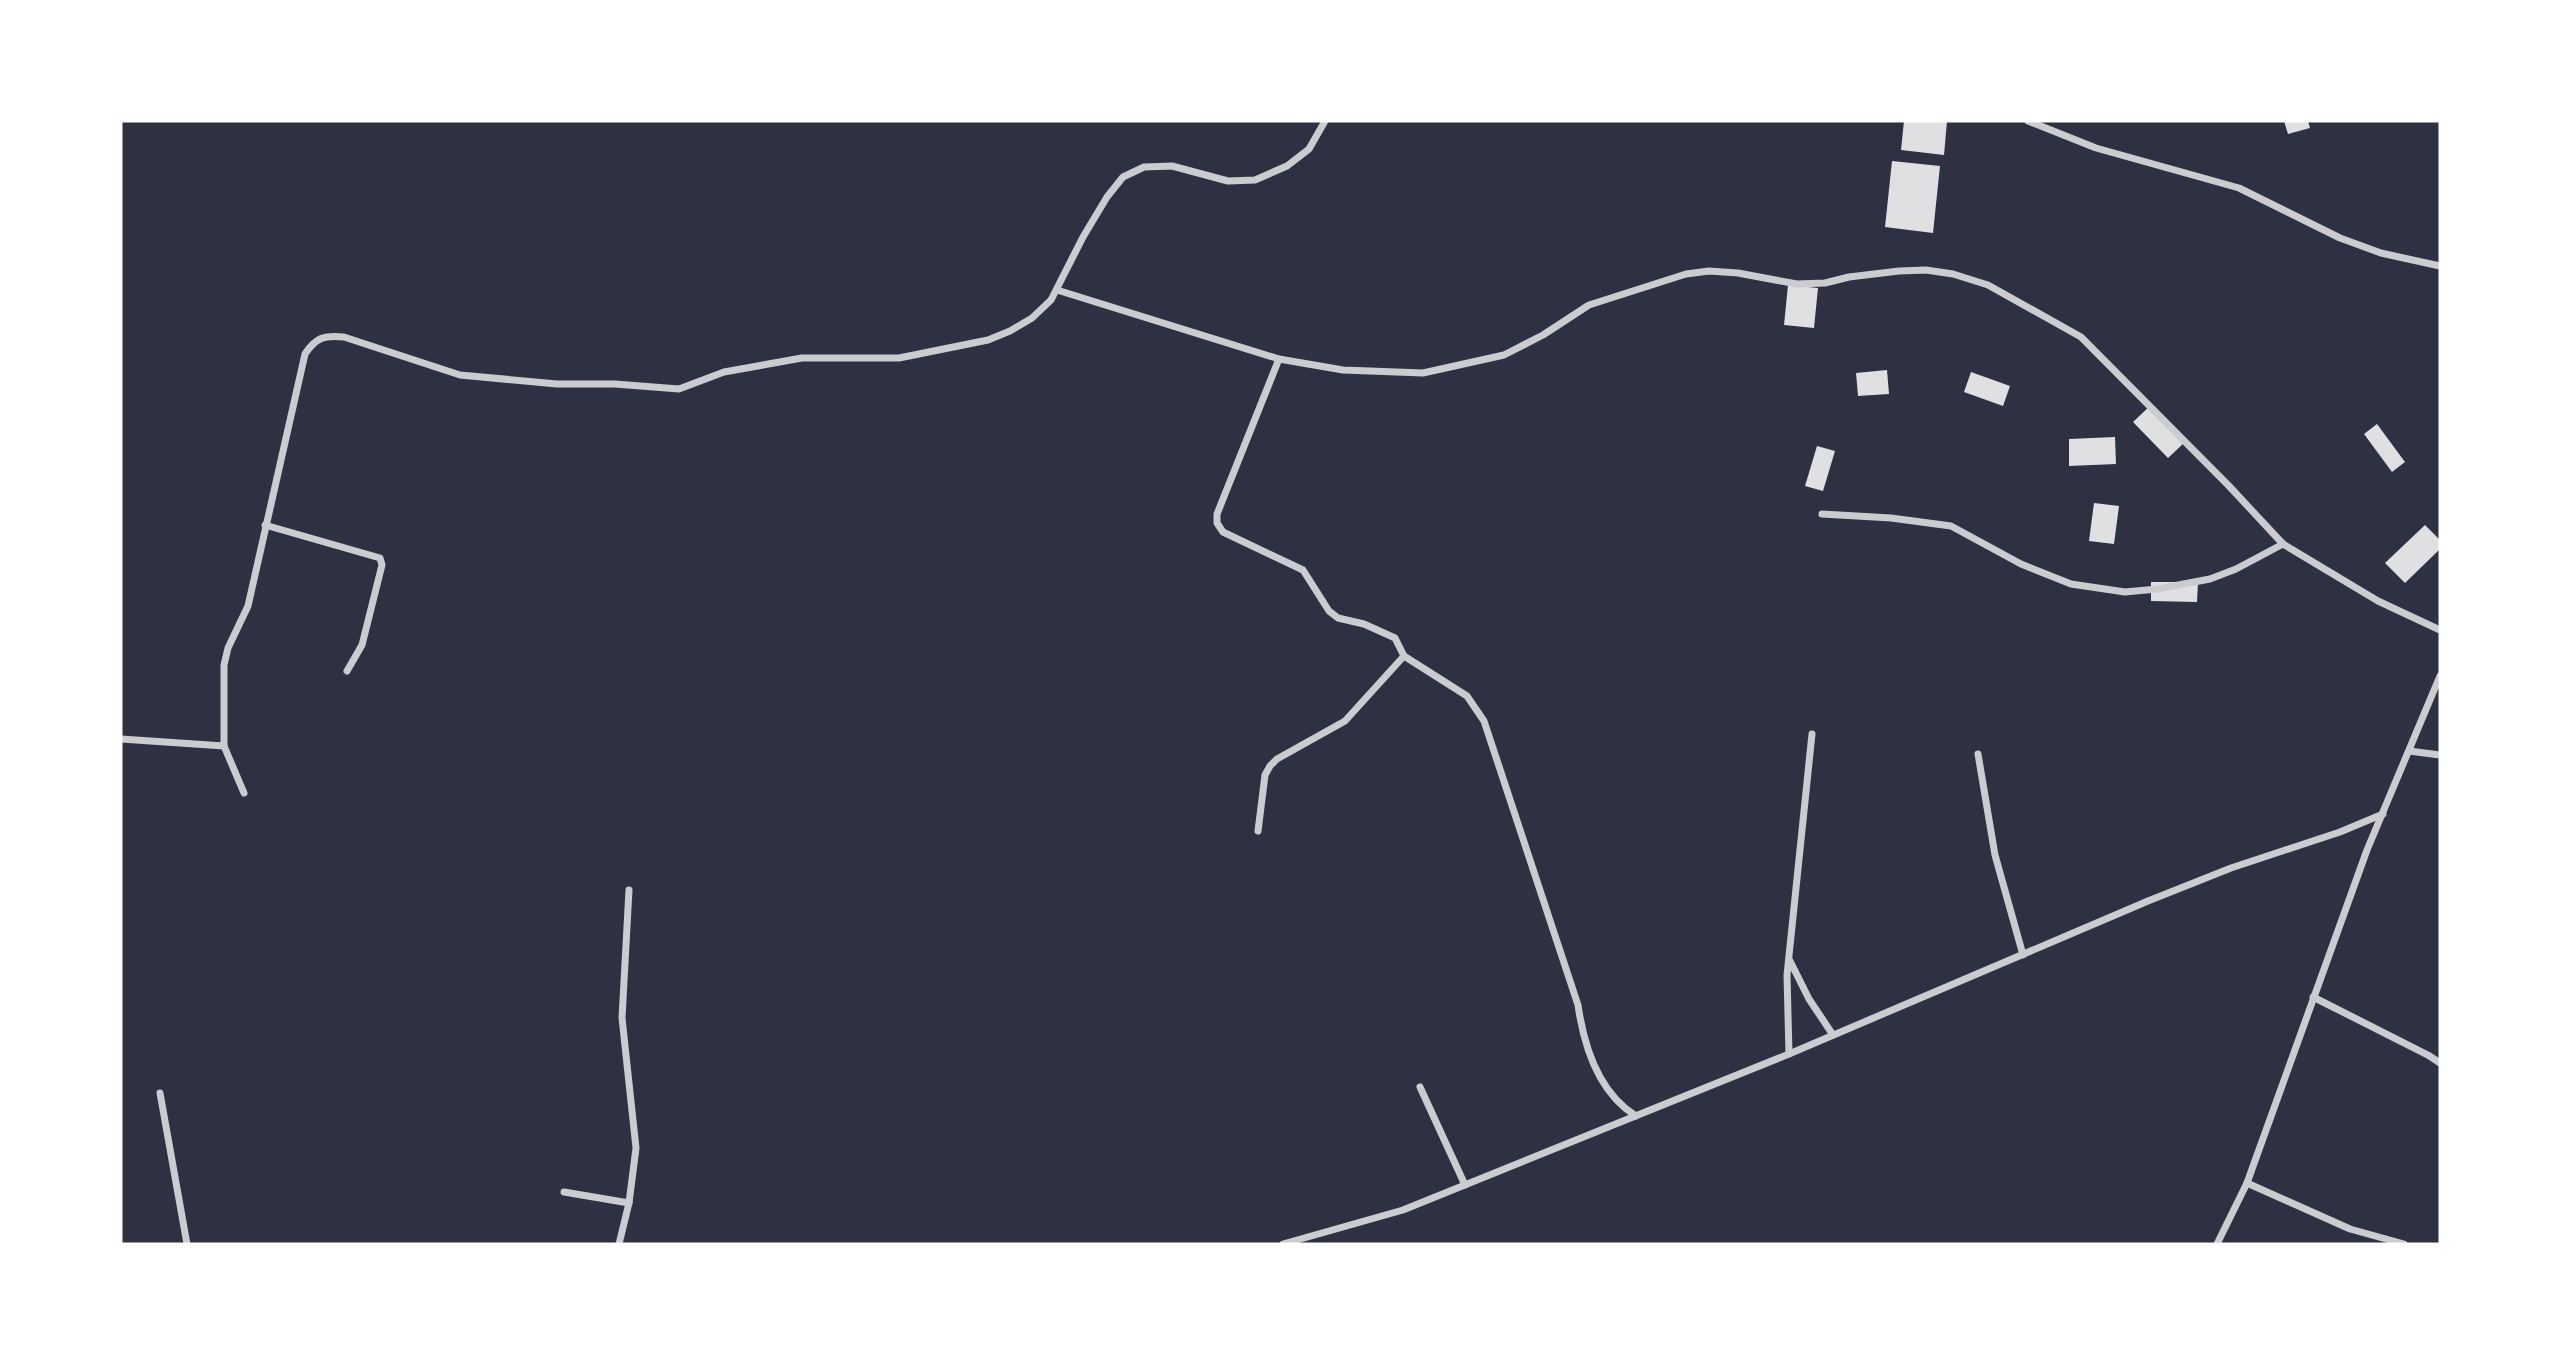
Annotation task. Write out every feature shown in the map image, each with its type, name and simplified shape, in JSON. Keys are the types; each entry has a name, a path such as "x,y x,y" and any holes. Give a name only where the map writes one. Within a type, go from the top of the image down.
{"street":[{"path":"244,793 224,746 224,665 228,648 248,606 305,354 314,341 326,335 344,337 460,375 557,384 615,384 680,389 724,372 802,358 899,358 988,340 1032,318 1051,300 1101,207 1123,177 1144,167 1172,166 1228,181 1255,180 1287,166 1309,149 1325,121"},
{"path":"2028,121 2096,148 2239,188 2340,238 2381,253 2440,266"},
{"path":"1057,290 1279,359 1343,370 1423,373 1504,355 1543,335 1589,305 1698,272 1738,272 1797,284 1825,283 1899,271 1926,270 1953,274 1988,285 2081,337 2283,544 2378,601 2440,630"},
{"path":"1279,359 1217,514 1217,523 1223,533 1303,570 1329,611 1338,618 1364,624 1395,638 1404,656 1467,696 1484,721 1578,1005 1582,1038 1608,1089 1622,1107 1636,1116"},
{"path":"1822,514 1891,518 1951,526 2021,564 2071,584 2125,592 2210,579 2236,569 2283,544"},
{"path":"265,525 380,558 382,565 362,645 347,671"},
{"path":"1258,831 1265,775 1270,766 1277,759 1345,721 1404,656"},
{"path":"2217,1244 2247,1183 2367,850 2440,676"},
{"path":"1789,1054 1786,994 1812,734"},
{"path":"121,739 224,746"},
{"path":"2409,751 2440,755"},
{"path":"1978,754 1995,855 2023,956"},
{"path":"1283,1244 1403,1210 1789,1054 2207,877 2328,836 2383,814"},
{"path":"619,1244 629,1203 636,1148 622,1018 629,890"},
{"path":"1790,961 1820,1017 1833,1035"},
{"path":"2313,997 2440,1063"},
{"path":"1420,1087 1465,1185"},
{"path":"160,1093 187,1244"},
{"path":"2247,1183 2350,1229 2404,1244"},
{"path":"564,1192 629,1203"}],"building":[{"path":"1904,121 1947,121 1944,155 1901,150"},
{"path":"2284,121 2308,121 2310,128 2288,134"},
{"path":"1892,161 1940,166 1933,233 1885,227"},
{"path":"1788,285 1818,288 1814,328 1784,325"},
{"path":"1887,370 1889,394 1858,396 1856,373"},
{"path":"1971,372 2010,386 2003,406 1964,392"},
{"path":"2151,405 2186,441 2168,458 2133,422"},
{"path":"2377,424 2405,462 2392,472 2364,434"},
{"path":"2115,437 2116,464 2069,466 2069,439"},
{"path":"1817,446 1835,451 1823,491 1805,486"},
{"path":"2094,503 2119,506 2114,544 2089,541"},
{"path":"2425,525 2440,540 2440,549 2405,583 2385,563"},
{"path":"2151,582 2198,582 2197,602 2151,601"}]}
